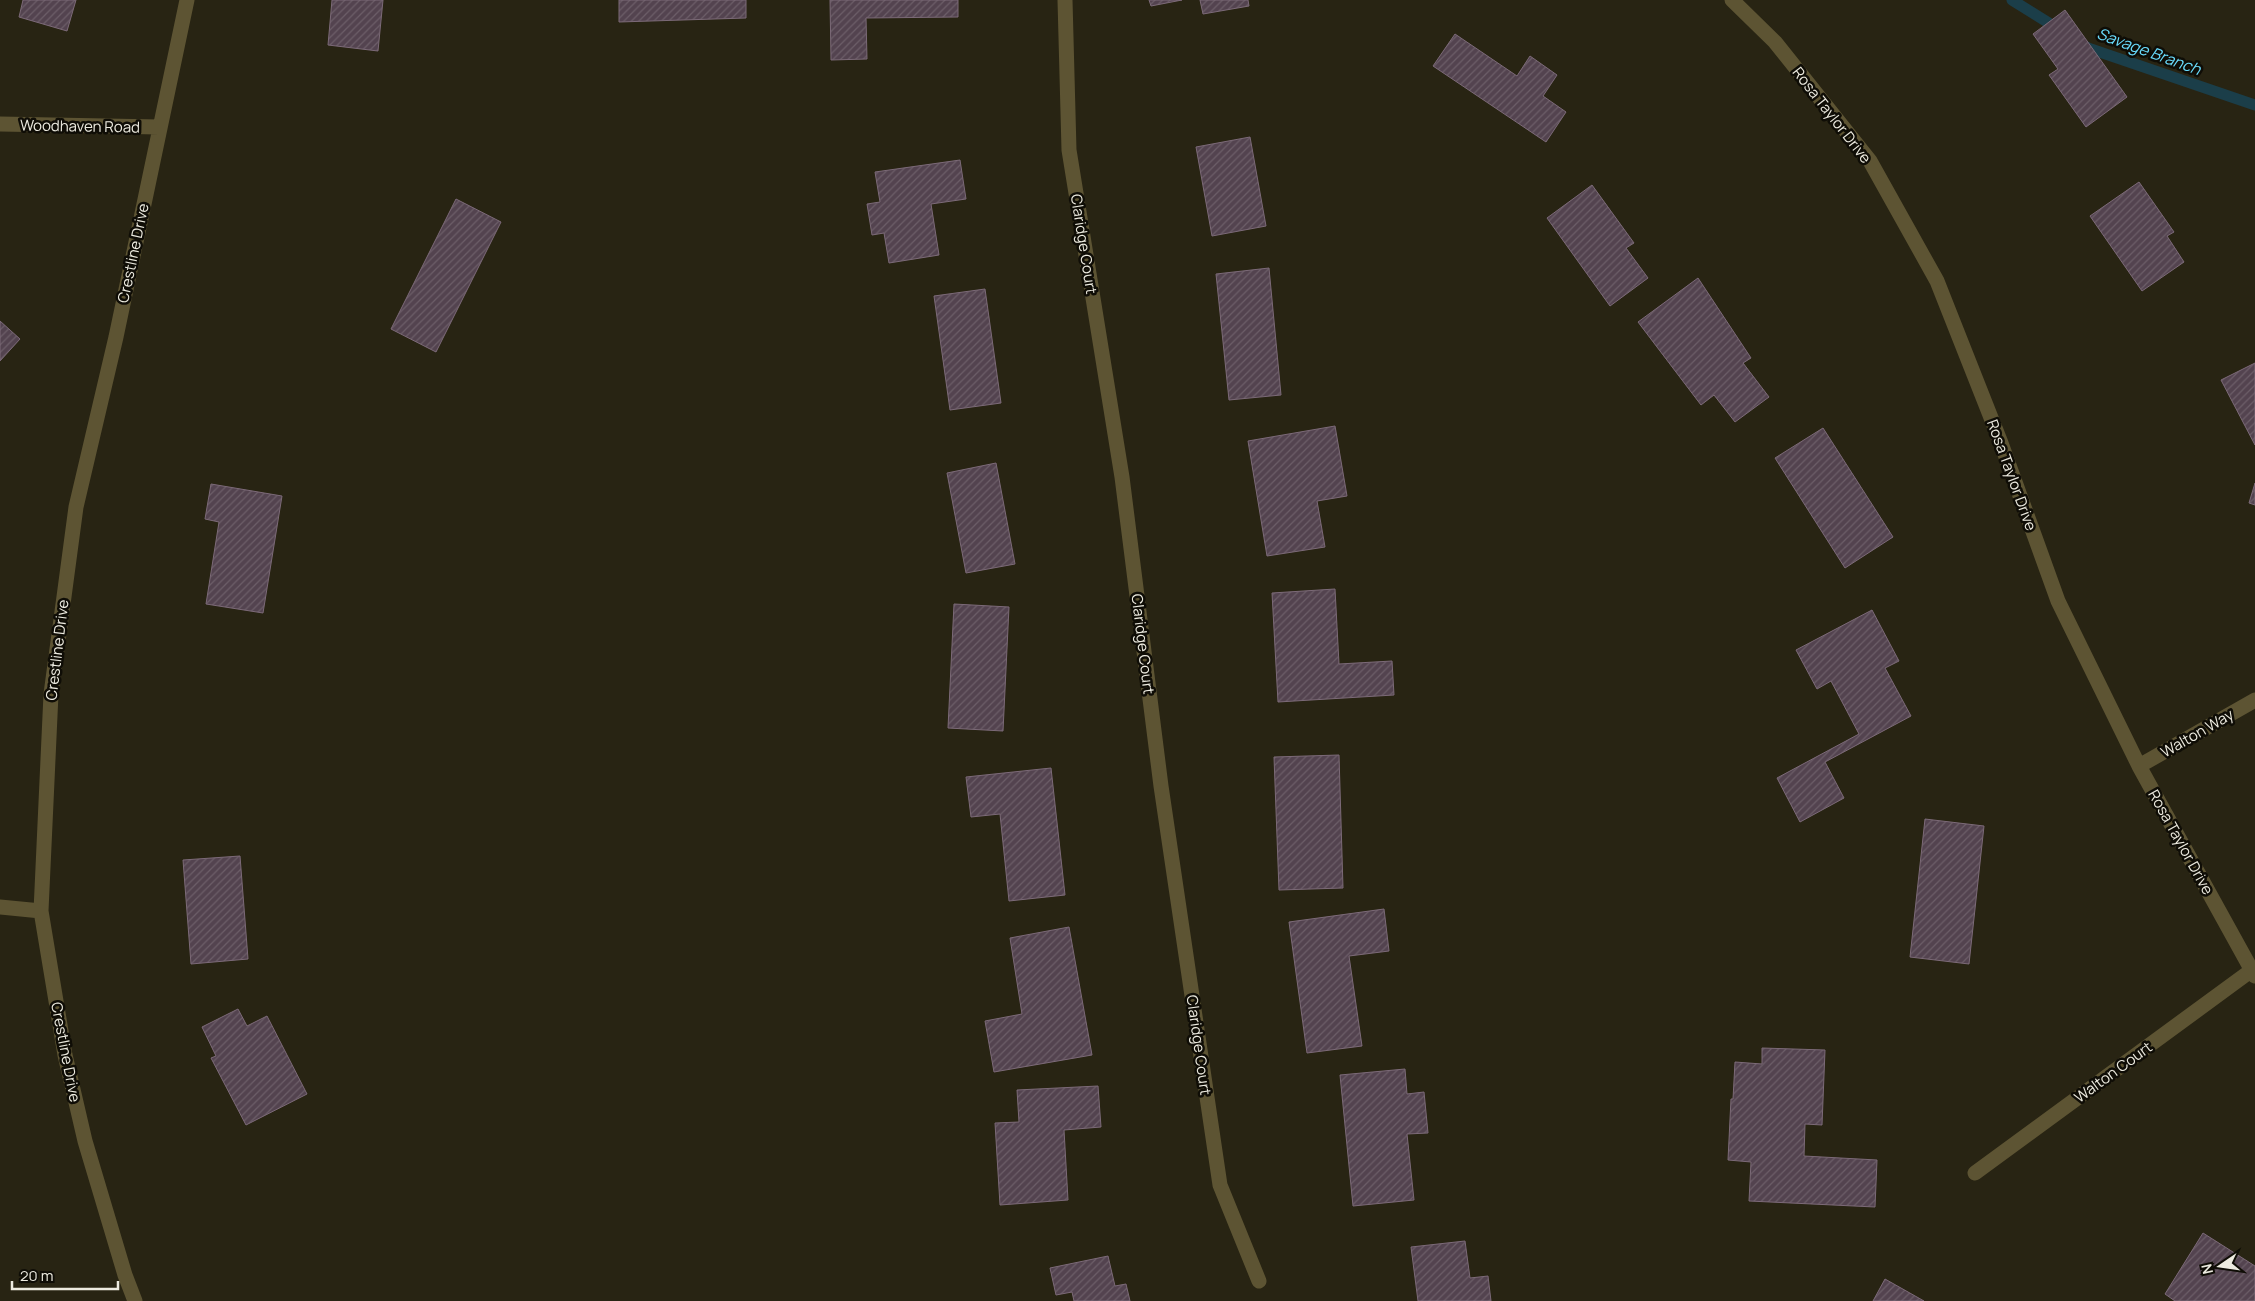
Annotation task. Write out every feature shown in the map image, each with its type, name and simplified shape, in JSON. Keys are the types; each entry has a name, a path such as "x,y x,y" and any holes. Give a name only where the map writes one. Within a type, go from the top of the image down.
{"street":[{"name":"Crestline Drive","path":"134,1301 85,1140 66,1055 41,911 51,694 76,507 116,338 187,0"},
{"name":"Claridge Court","path":"1065,0 1069,150 1122,477 1161,786 1220,1185 1259,1281"},
{"name":"Rosa Taylor Drive","path":"1732,0 1775,42 1870,161 1937,281 2001,442 2058,601 2139,766 2253,973"},
{"name":"Woodhaven Road","path":"0,124 159,127"},
{"name":"Walton Way","path":"2139,766 2255,700"},
{"path":"0,907 41,911"},
{"name":"Walton Court","path":"1975,1173 2253,973"}],"building":[{"path":"23,0 76,0 67,31 19,17"},
{"path":"332,0 383,0 378,51 328,45"},
{"path":"619,0 746,0 746,18 619,22"},
{"path":"830,0 958,0 958,17 866,18 867,59 831,60"},
{"path":"1149,0 1182,0 1151,6"},
{"path":"1200,0 1248,0 1249,6 1203,14"},
{"path":"2065,10 2127,97 2086,127 2049,75 2058,69 2033,34"},
{"path":"1455,34 1517,76 1530,56 1557,75 1543,96 1566,112 1546,142 1433,66"},
{"path":"1250,137 1266,226 1212,236 1196,147"},
{"path":"960,160 966,199 931,204 939,255 889,263 884,233 872,235 867,204 880,202 875,172"},
{"path":"2139,182 2174,232 2167,236 2184,262 2142,291 2090,216"},
{"path":"1592,185 1634,243 1626,248 1648,278 1610,306 1547,218"},
{"path":"456,199 501,222 436,352 391,329"},
{"path":"1269,268 1281,395 1229,400 1216,274"},
{"path":"1698,278 1751,358 1743,363 1769,397 1735,422 1714,395 1701,405 1638,322"},
{"path":"985,289 1001,403 950,410 934,296"},
{"path":"0,321 20,339 0,361"},
{"path":"2255,363 2255,445 2221,380"},
{"path":"1335,426 1347,496 1317,501 1325,547 1267,556 1248,441"},
{"path":"1823,428 1893,537 1845,568 1775,458"},
{"path":"996,463 1015,564 966,573 947,473"},
{"path":"2255,483 2255,505 2249,503"},
{"path":"211,484 282,496 263,613 206,604 219,522 205,519"},
{"path":"1335,589 1339,664 1392,661 1394,695 1278,702 1272,593"},
{"path":"954,604 1009,607 1003,731 948,728"},
{"path":"1872,610 1899,661 1885,668 1911,716 1825,762 1844,798 1800,822 1777,778 1859,734 1831,681 1817,689 1796,650"},
{"path":"1339,755 1343,888 1279,890 1274,757"},
{"path":"1051,768 1065,895 1009,901 1000,814 971,817 966,777"},
{"path":"1925,819 1984,826 1969,964 1910,957"},
{"path":"240,856 248,959 191,964 183,860"},
{"path":"1384,909 1389,951 1349,956 1362,1046 1307,1053 1289,922"},
{"path":"1069,927 1092,1055 994,1072 985,1021 1022,1014 1010,938"},
{"path":"238,1009 247,1026 267,1016 307,1094 246,1125 211,1058 216,1056 202,1027"},
{"path":"1762,1048 1825,1050 1822,1125 1805,1124 1804,1156 1877,1160 1875,1207 1749,1201 1751,1162 1728,1160 1731,1099 1733,1099 1735,1062 1762,1064"},
{"path":"1405,1069 1407,1094 1424,1092 1428,1133 1407,1134 1414,1200 1353,1206 1340,1075"},
{"path":"1098,1086 1101,1127 1064,1130 1068,1200 1000,1205 995,1123 1019,1122 1017,1090"},
{"path":"2203,1233 2255,1266 2255,1301 2175,1301 2165,1294"},
{"path":"1465,1241 1470,1278 1488,1276 1491,1301 1418,1301 1411,1247"},
{"path":"1108,1256 1115,1286 1126,1284 1130,1301 1074,1301 1072,1292 1056,1295 1050,1268"},
{"path":"1885,1279 1924,1301 1873,1301"}],"waterway":[{"name":"Savage Branch","path":"2012,0 2060,30"},
{"name":"Savage Branch","path":"2080,43 2088,48 2255,105"}]}
